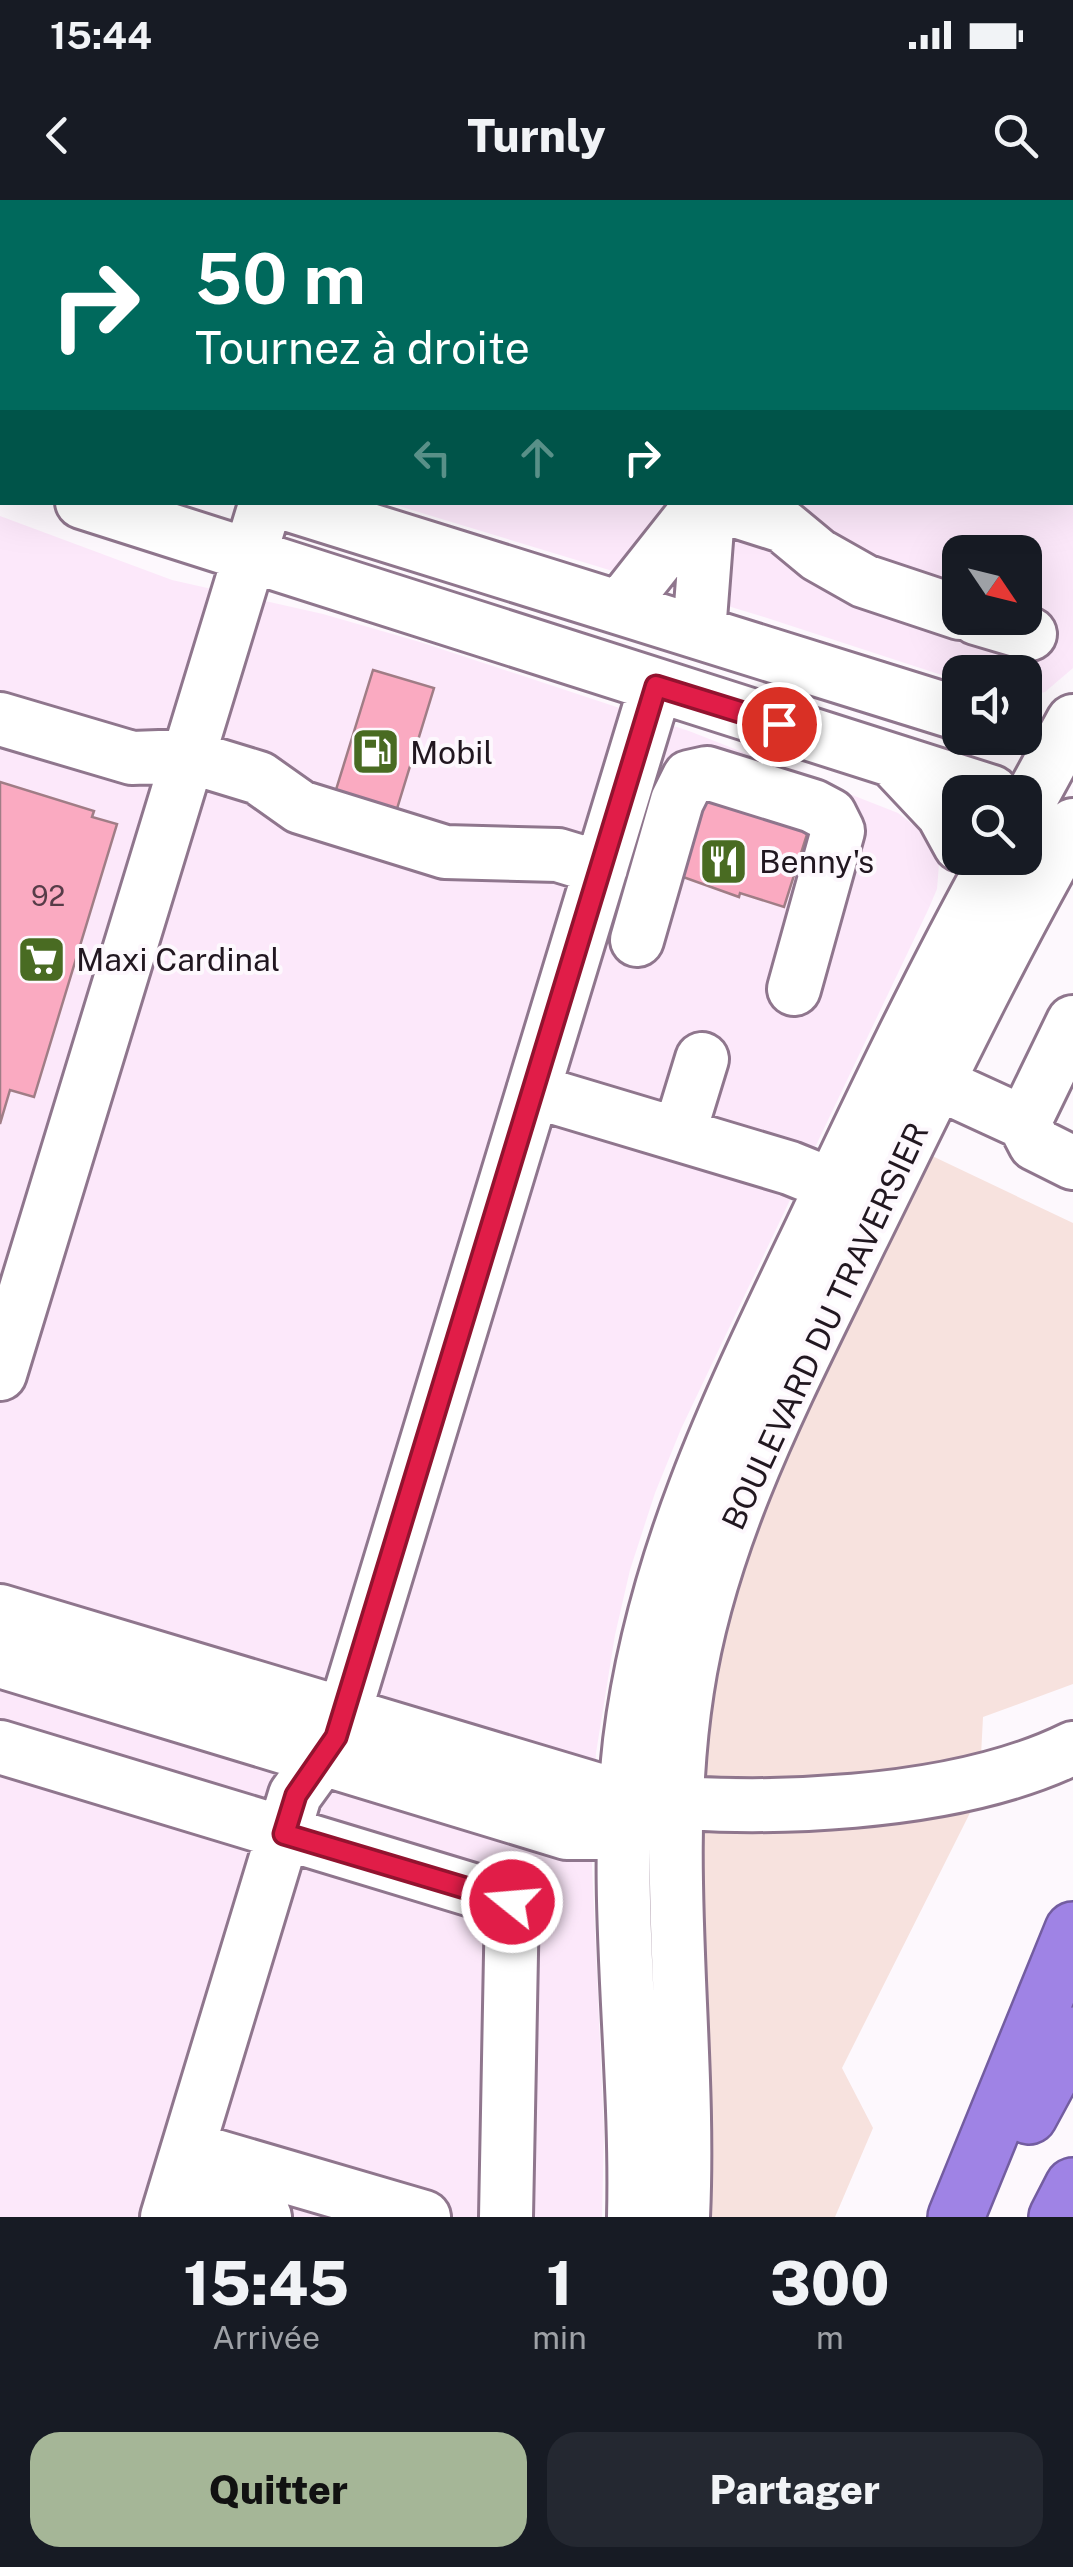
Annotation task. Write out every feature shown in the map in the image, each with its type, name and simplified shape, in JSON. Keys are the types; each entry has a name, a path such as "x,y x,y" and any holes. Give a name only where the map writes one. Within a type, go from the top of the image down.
{"highway":[{"path":"956,2217 1073,1930"},
{"path":"974,2217 1073,2035"},
{"path":"1057,2217 1073,2186"}],"street":[{"path":"91,505 942,778"},
{"path":"0,1372 265,505"},
{"path":"290,505 942,708"},
{"path":"620,608 704,505"},
{"path":"699,632 706,505"},
{"path":"727,505 783,526 818,555 864,581 942,606"},
{"path":"177,2185 296,1795 333,1736 656,686"},
{"path":"0,719 132,758 187,756 259,778 300,808 445,852 558,855 601,868"},
{"name":"BOULEVARD DU TRAVERSIER","path":"1042,808 1057,739"},
{"path":"892,760 942,812"},
{"path":"636,940 677,800 689,777 706,773 813,806 830,815 838,831 794,988"},
{"name":"BOULEVARD DU TRAVERSIER","path":"634,2217 634,2084 624,1813 642,1663 661,1583 723,1414 977,875"},
{"name":"BOULEVARD DU TRAVERSIER","path":"683,2217 686,2157 677,1804 687,1689 702,1614 751,1475 1012,931 1026,875"},
{"path":"1024,1123 1073,1022"},
{"path":"679,1134 702,1059"},
{"path":"937,1083 1024,1123 1035,1144 1073,1163"},
{"path":"533,1092 832,1184"},
{"path":"0,1611 333,1736"},
{"path":"0,1661 333,1736 624,1813 677,1804 834,1800 947,1788 1024,1770 1073,1748"},
{"path":"0,1748 512,1902 506,2217"},
{"path":"177,2185 265,2217"},
{"path":"177,2185 424,2217"}],"shaded area":[{"path":"396,505 1073,505 1073,668 1042,693 1042,655 942,655 942,675"},
{"path":"0,516 172,580 323,614 420,642 689,731 898,813 923,832 939,864 937,889 928,910 681,1429 630,1570 596,1753 592,1865 604,2131 602,2217 0,2217"},
{"path":"928,1154 1073,1223 1073,1684 983,1717 979,1795 842,2068 873,2128 835,2217 710,2217 700,1842 715,1670 739,1578 772,1489"}],"building":[{"path":"373,670 434,688 392,825 331,806"},
{"path":"0,782 94,811 92,817 117,824 34,1097 10,1090 0,1124"},
{"path":"694,789 810,825 784,907 740,893 739,897 669,872"}],"place":[{"name":"Mobil","path":"375,752"},
{"name":"Benny's","path":"724,861"},
{"name":"Maxi Cardinal","path":"41,959"}],"route":[{"path":"512,1902 284,1834 296,1795 336,1737 656,686 779,724"}]}
